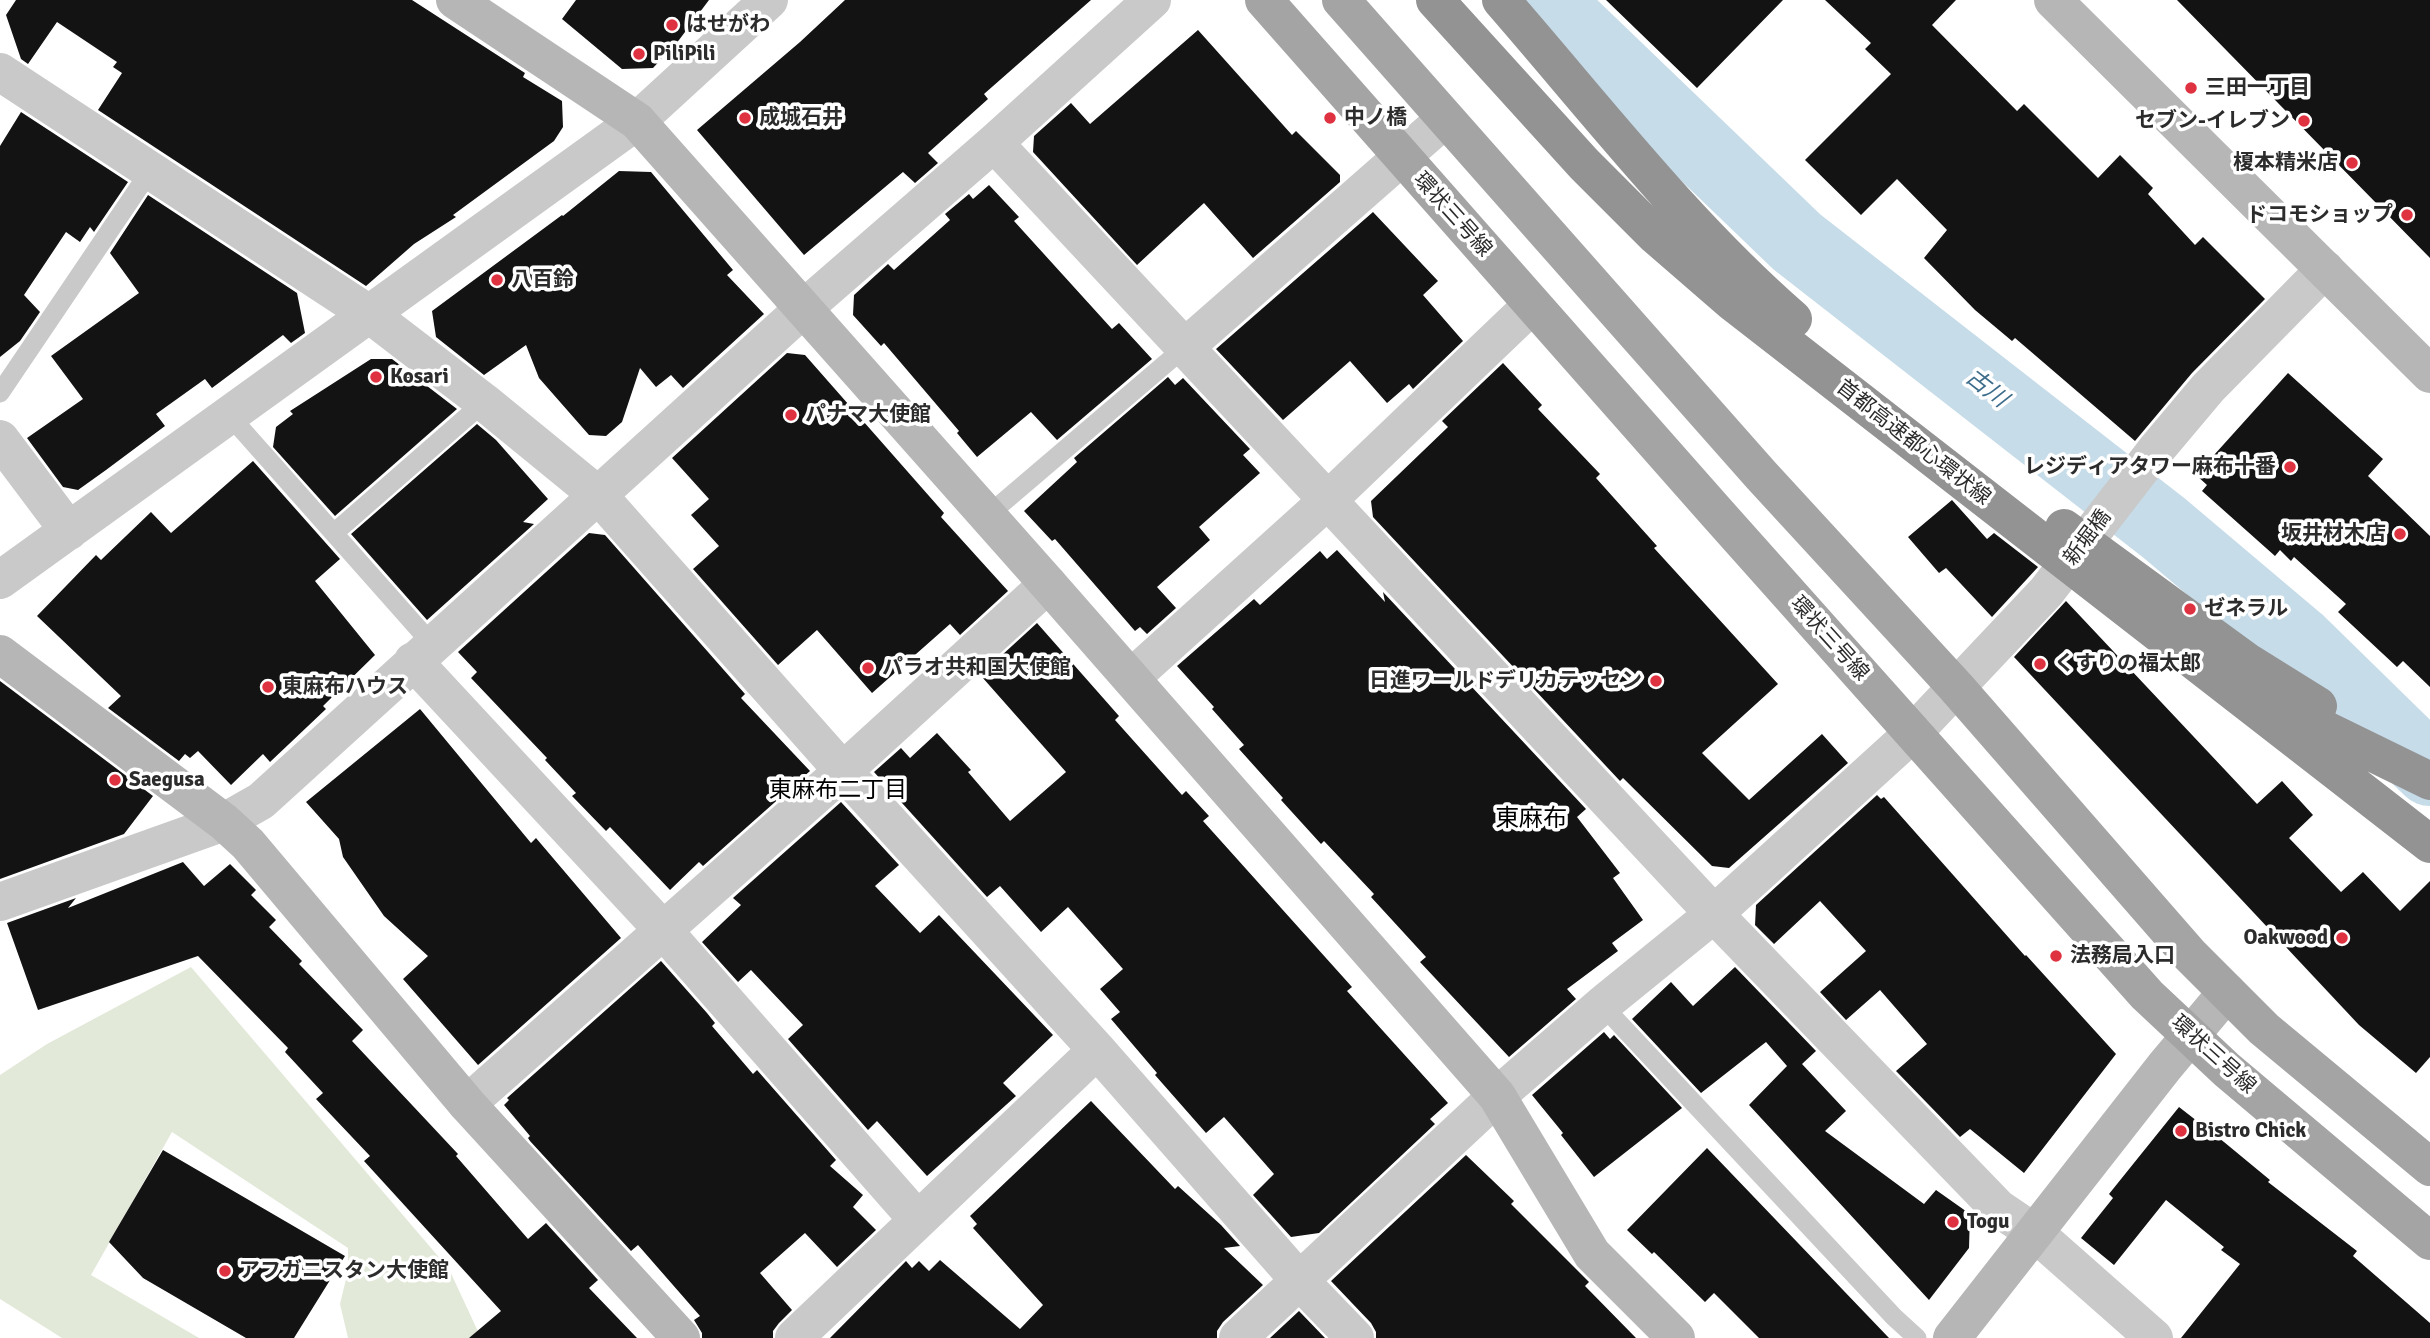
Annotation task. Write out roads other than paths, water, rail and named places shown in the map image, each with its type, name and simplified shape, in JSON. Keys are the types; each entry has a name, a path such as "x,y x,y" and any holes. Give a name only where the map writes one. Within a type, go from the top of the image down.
{"highway":[{"name":"首都高速都心環状線","path":"1434,0 1584,164 1656,236 1731,301 1823,360 2430,821"},
{"name":"首都高速都心環状線","path":"1501,0 1673,201 1823,360 2430,844"},
{"path":"1823,360 2249,663 2336,718 2430,765"},
{"path":"1823,360 2161,624 2239,677 2326,730 2430,781"}],"main road":[{"name":"環状三号線","path":"1264,0 2147,995 2190,1036 2430,1241"},
{"path":"1341,0 1760,475 1956,687 2162,923 2264,1029 2430,1167"},
{"path":"1716,512 1760,475"}],"street":[{"path":"455,0 637,121 1497,1096 1592,1254 1676,1338"},
{"path":"0,580 637,121 769,0"},
{"path":"0,902 223,822 261,801 803,309 994,143 1152,0"},
{"path":"2053,0 2430,373"},
{"path":"0,72 369,314 484,402 599,496 843,771 1097,1050 1299,1280 1355,1338"},
{"path":"1184,348 1445,119"},
{"path":"994,143 1714,914 1998,1208 2035,1233 2154,1338"},
{"name":"新堀橋","path":"1238,1338 1497,1096 1602,1005 1714,914 1913,733 2046,592 2155,450 2208,388 2325,269"},
{"path":"1131,678 1327,501 1532,305"},
{"path":"0,439 69,531"},
{"path":"467,1104 843,771 1048,584"},
{"path":"423,653 917,1219"},
{"path":"0,654 223,822 248,844 467,1104 681,1338"},
{"path":"1951,1338 2227,992"},
{"path":"793,1338 1097,1050"}],"lane":[{"path":"0,393 150,171"},
{"path":"987,516 1184,348"},
{"path":"334,533 484,402"},
{"path":"229,415 334,533 423,653"},
{"path":"1602,1005 1894,1317 1917,1338"}],"waterway":[{"name":"古川","path":"1548,0 1797,242 2164,528 2299,642 2430,770"}],"place":[{"name":"はせがわ","path":"672,25"},
{"name":"PiliPili","path":"639,54"},
{"name":"三田一丁目","path":"2191,88"},
{"name":"成城石井","path":"745,118"},
{"name":"中ノ橋","path":"1330,118"},
{"name":"セブン-イレブン","path":"2304,121"},
{"name":"榎本精米店","path":"2352,163"},
{"name":"ドコモショップ","path":"2407,215"},
{"name":"八百鈴","path":"497,280"},
{"name":"Kosari","path":"376,377"},
{"name":"パナマ大使館","path":"791,415"},
{"name":"レジディアタワー麻布十番","path":"2290,467"},
{"name":"坂井材木店","path":"2400,534"},
{"name":"ゼネラル","path":"2190,609"},
{"name":"くすりの福太郎","path":"2040,664"},
{"name":"パラオ共和国大使館","path":"868,668"},
{"name":"日進ワールドデリカテッセン","path":"1656,681"},
{"name":"東麻布ハウス","path":"268,687"},
{"name":"Saegusa","path":"115,780"},
{"name":"Oakwood","path":"2342,938"},
{"name":"法務局入口","path":"2056,956"},
{"name":"Bistro Chick","path":"2181,1131"},
{"name":"Togu","path":"1953,1222"},
{"name":"アフガニスタン大使館","path":"225,1271"}],"district":[{"name":"東麻布二丁目","path":"838,791"},
{"name":"東麻布","path":"1531,820"}]}
